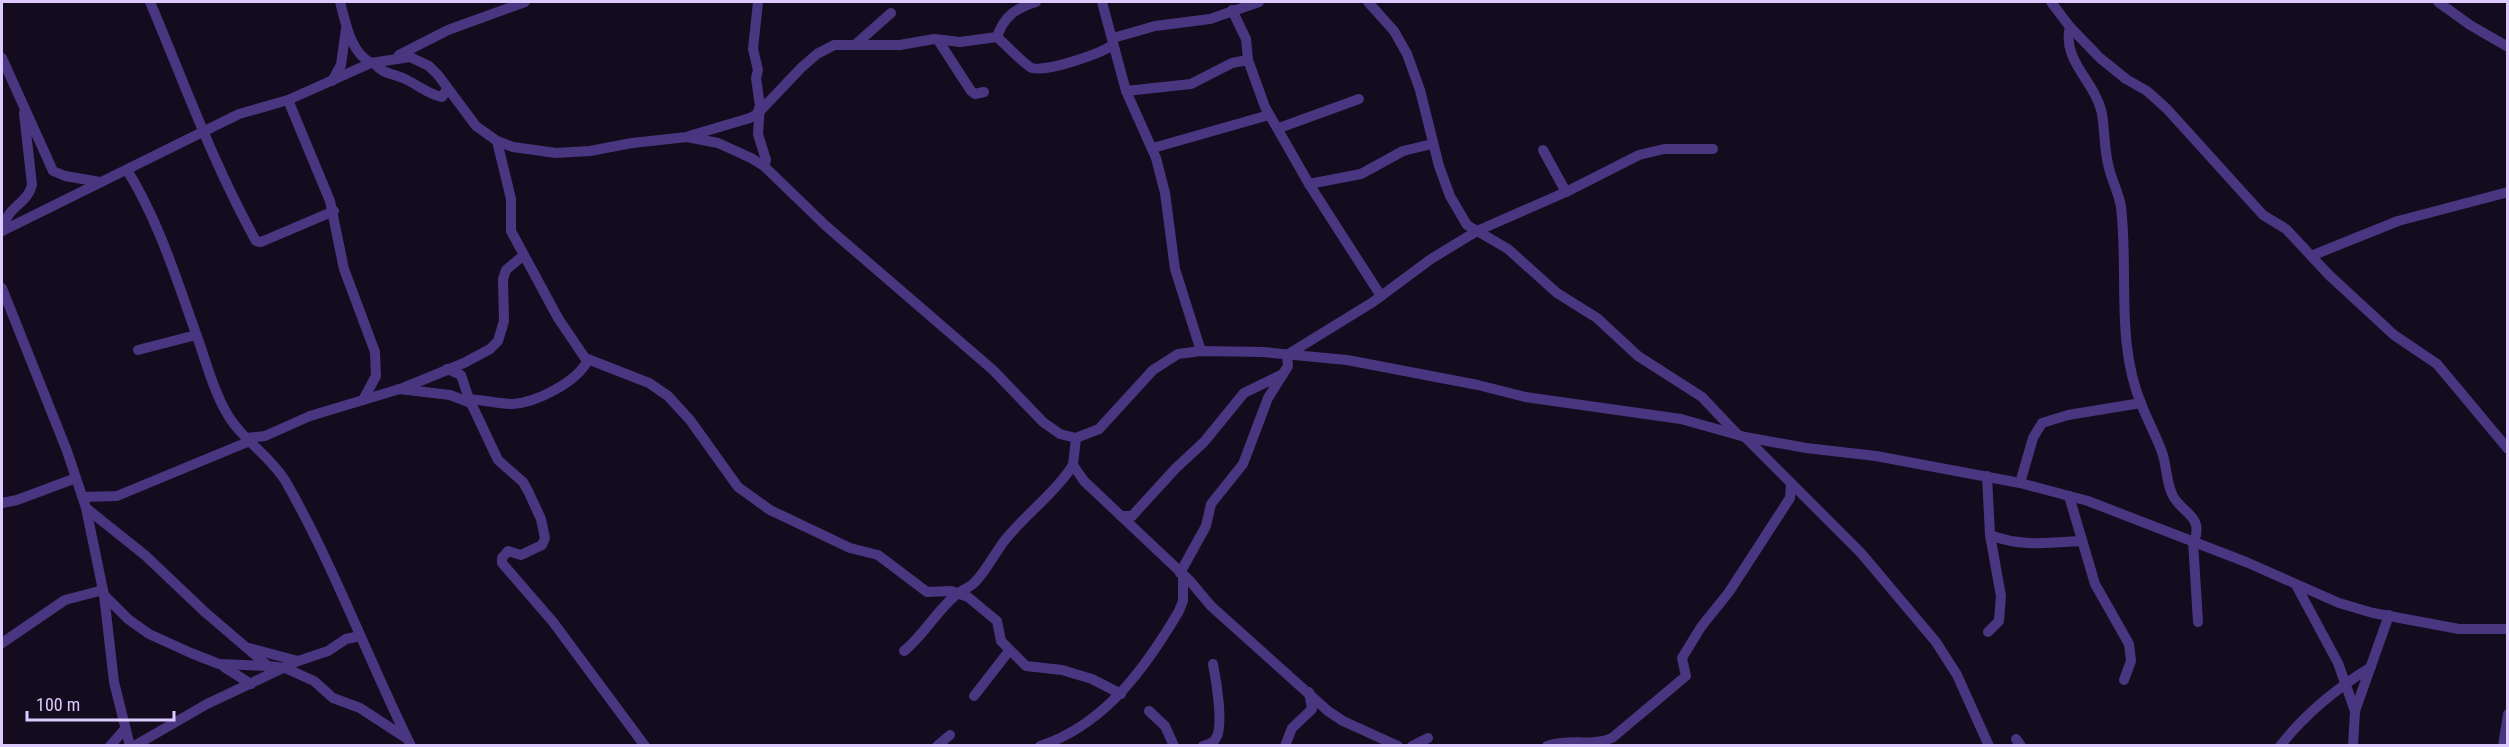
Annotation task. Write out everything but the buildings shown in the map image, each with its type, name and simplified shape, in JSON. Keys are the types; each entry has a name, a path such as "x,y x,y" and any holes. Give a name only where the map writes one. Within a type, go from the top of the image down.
{"street":[{"path":"150,2 197,112 202,133 215,153 256,241 261,242 334,211"},
{"path":"340,2 346,26 358,54 382,72 406,79 436,96 442,97 447,89"},
{"path":"2,230 239,114 288,100 373,63 394,57 448,30 525,2"},
{"path":"758,2 753,48 757,61 756,78 760,108 758,134 766,160 764,166"},
{"path":"997,37 1002,24 1012,12 1036,2"},
{"path":"1102,2 1125,91 1153,148 1165,194 1175,269 1201,351"},
{"path":"997,37 1026,64 1041,69 1102,52 1113,42 1155,26 1210,19 1259,2"},
{"path":"1368,2 1394,31 1407,54 1420,90 1432,144 1445,183 1457,210 1470,228 1494,238 1557,293 1597,318 1638,356 1702,397 1791,483 1861,553 1936,642 1957,675 1989,746"},
{"path":"2051,2 2070,27 2100,57 2126,79 2147,91 2167,109 2263,215 2286,229 2394,335 2442,368 2508,449"},
{"path":"2438,2 2470,25 2508,46"},
{"path":"1232,10 1246,39 1248,60 1269,115 1279,128 1309,184 1381,296"},
{"path":"856,44 891,13"},
{"path":"332,81 341,65 346,26"},
{"path":"2070,27 2068,34 2073,61 2088,81 2100,106 2108,168 2121,205 2125,339 2141,403 2162,454 2171,493 2177,502 2192,514 2195,521 2198,622"},
{"path":"394,57 410,57 420,61 438,75 476,126 497,141 513,147 556,153 590,151 632,142 687,137 750,118 757,114 760,108 817,54 834,45 900,45 938,40 960,42 997,37"},
{"path":"938,40 971,91 975,94 984,92"},
{"path":"2,58 52,171 64,176 100,182"},
{"path":"1125,91 1191,84 1232,63 1248,60"},
{"path":"1279,128 1359,99"},
{"path":"288,100 334,211 344,269 376,363 376,376 363,400"},
{"path":"2,230 6,216 28,195 32,185 26,152 24,107"},
{"path":"1153,148 1269,115"},
{"path":"687,137 718,143 764,166 826,226 993,370 1042,422 1060,434 1076,438 1099,429 1153,370 1178,354 1201,351 1347,360 1478,385 1525,397 1681,419 1741,436 2020,483 2069,496 2194,541 2340,603 2459,629 2508,629"},
{"path":"497,141 510,193 510,227 558,318 588,360 649,383 668,396 690,420 738,488 770,510 843,545 878,555 927,592 958,592 970,588 977,581 1005,541 1034,506 1066,477 1073,465 1076,438"},
{"path":"1309,184 1362,174 1403,151 1432,144"},
{"path":"1287,355 1381,296 1431,259 1477,231 1566,192 1639,155 1664,149 1713,148"},
{"path":"1544,150 1566,192"},
{"path":"127,170 147,207 224,409 235,429 267,457 286,483 410,743"},
{"path":"2311,256 2385,226 2508,192"},
{"path":"84,503 117,496 248,440 265,436 310,416 399,389 480,355 498,341 504,321 503,279 506,270 524,255"},
{"path":"2,288 84,503 103,592 114,682 124,730 132,746 207,704 298,661 360,636"},
{"path":"138,350 196,335"},
{"path":"1040,746 1077,727 1122,693 1179,611 1183,594 1182,575 1192,548 1206,526 1211,504 1246,458 1268,398 1288,366 1287,355"},
{"path":"399,389 515,404 565,384 574,378 588,360"},
{"path":"447,369 461,375 467,399 478,414 498,460 525,485 540,516 545,538 542,545 523,554 508,551 502,558 504,565 553,622 645,746"},
{"path":"1121,516 1132,516 1143,506 1176,468 1204,442 1244,393 1283,374"},
{"path":"2020,483 2033,438 2042,423 2068,415 2141,403"},
{"path":"1073,465 1084,481 1182,575 1210,606 1309,692 1343,721 1398,746"},
{"path":"1987,476 1990,535 2001,596 2000,621 1988,632"},
{"path":"2,503 17,500 76,478"},
{"path":"1547,746 1561,742 1598,744 1612,738 1686,676 1682,658 1701,627 1729,592 1790,498 1791,483"},
{"path":"2069,496 2080,541 2095,584 2129,644 2132,661 2124,680"},
{"path":"84,503 268,666"},
{"path":"1990,535 2003,541 2036,545 2080,541"},
{"path":"2296,585 2346,682 2355,711"},
{"path":"2,643 65,600 103,592"},
{"path":"103,592 128,619 149,634 219,664 251,684"},
{"path":"958,592 968,597 997,621 1000,638 1009,651 1032,668 1062,670 1092,679 1122,693"},
{"path":"904,651 918,640 958,592"},
{"path":"2354,746 2355,711 2389,615"},
{"path":"249,648 298,661"},
{"path":"974,696 1009,651"},
{"path":"219,664 285,668 316,683 333,698 360,708 410,743"},
{"path":"1203,746 1214,741 1217,735 1219,696 1213,664"},
{"path":"2280,746 2294,727 2346,682 2371,667"},
{"path":"1285,746 1292,728 1312,709 1309,692"},
{"path":"1149,711 1165,726 1174,746"},
{"path":"2503,746 2508,714"},
{"path":"110,746 124,730"},
{"path":"938,746 950,735"},
{"path":"1412,746 1428,738"}]}
